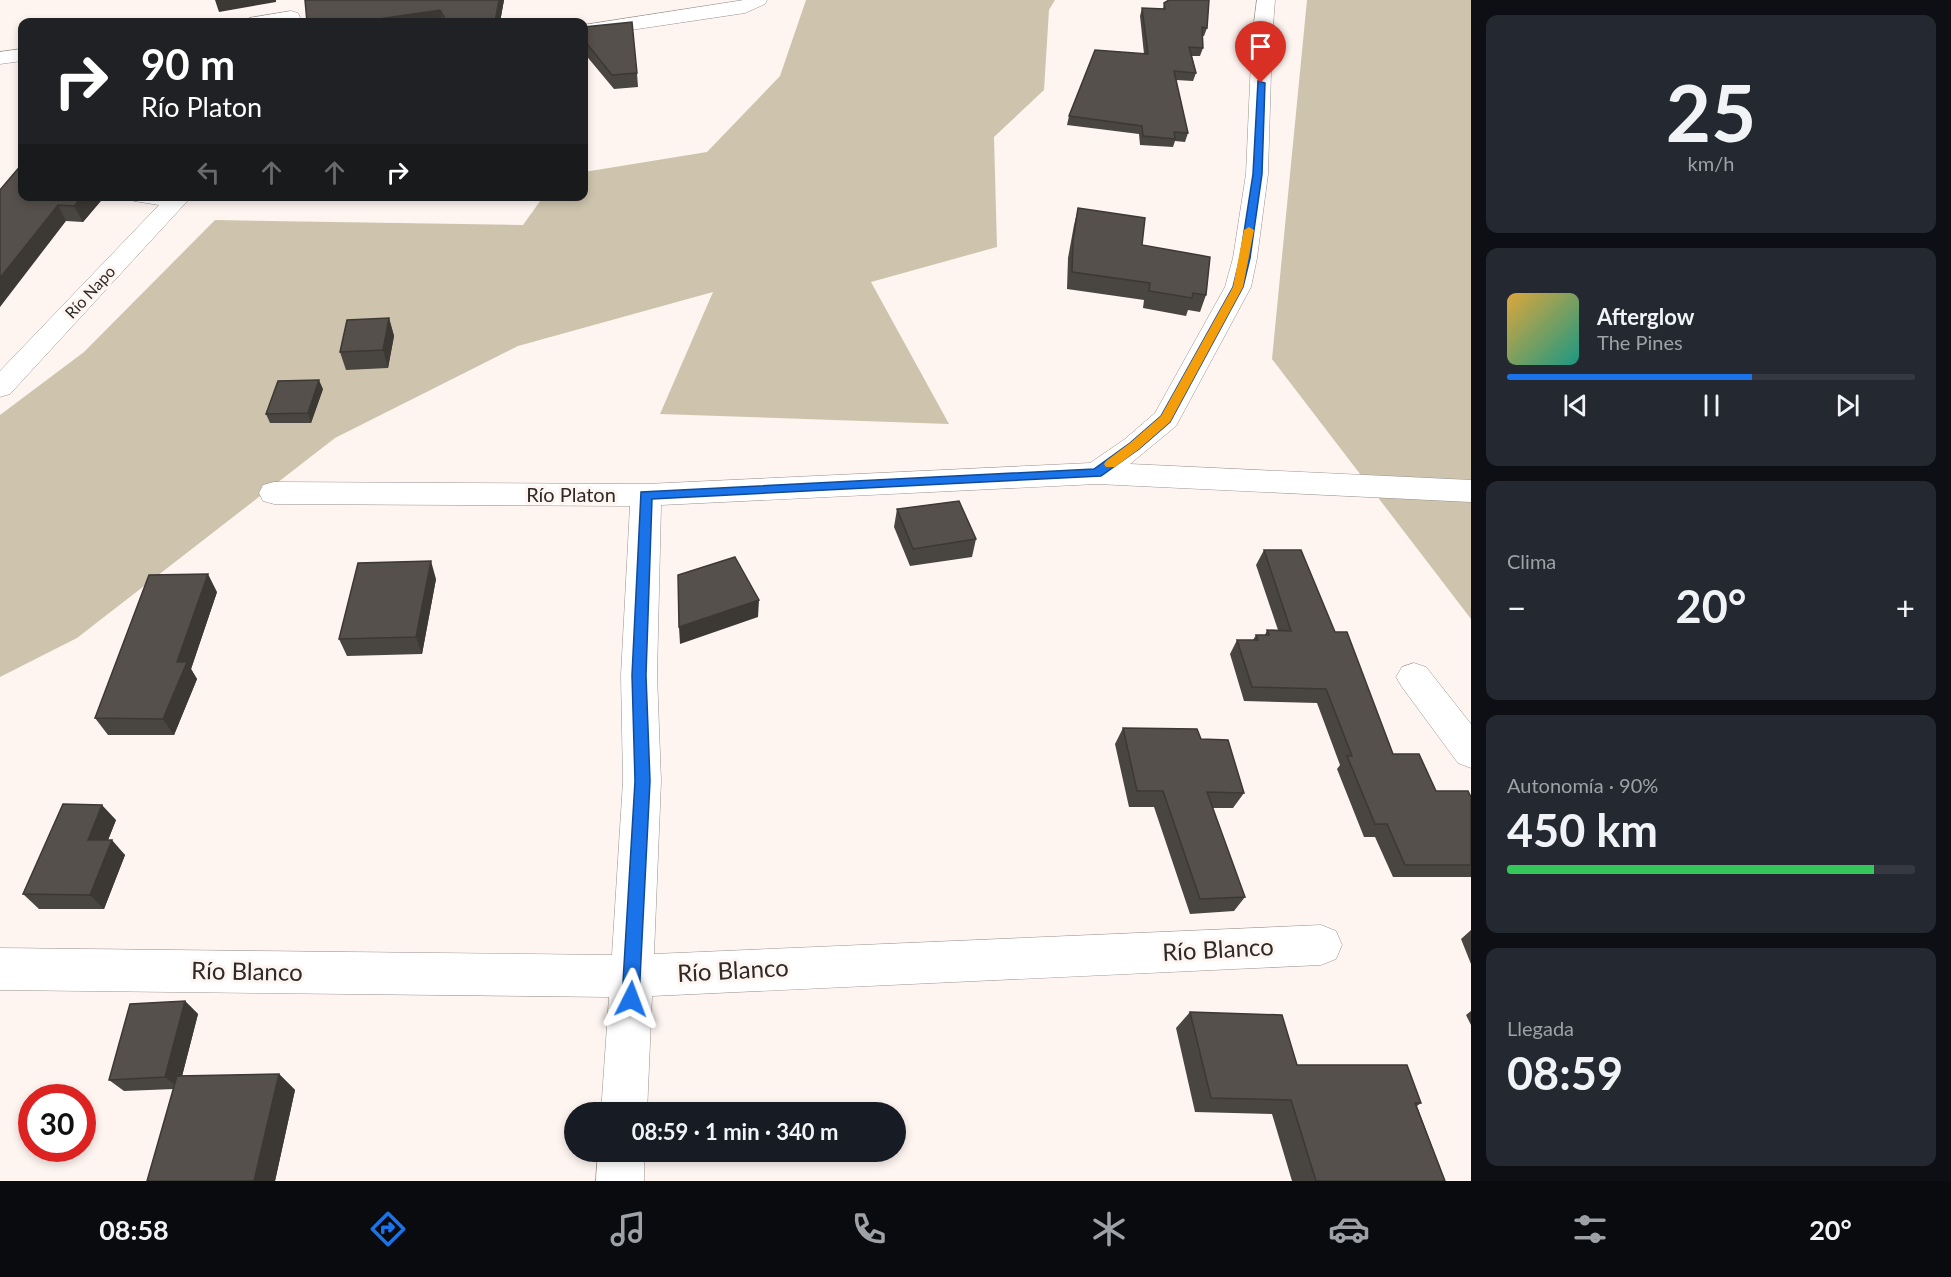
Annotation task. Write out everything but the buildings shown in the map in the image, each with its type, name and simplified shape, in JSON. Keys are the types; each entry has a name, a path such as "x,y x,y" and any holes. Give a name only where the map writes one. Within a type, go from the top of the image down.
{"street":[{"path":"292,18 306,0"},
{"path":"588,30 745,7 758,0"},
{"path":"1097,473 1135,446 1166,419 1238,287 1245,258 1257,174 1262,38 1266,0"},
{"path":"0,58 18,56"},
{"name":"Río Napo","path":"0,388 177,201"},
{"name":"Río Platon","path":"274,493 646,495 1097,473 1471,490"},
{"path":"625,1102 642,781 639,675 646,495"},
{"path":"1414,677 1471,752"},
{"name":"Río Blanco","path":"0,969 632,976 1321,945"},
{"path":"620,1181 621,1162"}],"shaded area":[{"path":"806,0 1055,0 1049,10 1044,90 994,137 997,247 871,282 949,424 660,414 713,292 518,346 335,438 77,638 0,677 0,415 84,352 215,220 523,225 540,201 588,201 588,171 707,152 780,76"},
{"path":"1307,0 1471,0 1471,619 1272,359"}],"slow traffic":[{"path":"1110,464 1166,419 1238,287 1249,230"}],"route":[{"path":"631,999 642,781 639,675 646,495 1097,473 1135,446 1166,419 1238,287 1245,258 1257,174 1261,83"}]}
